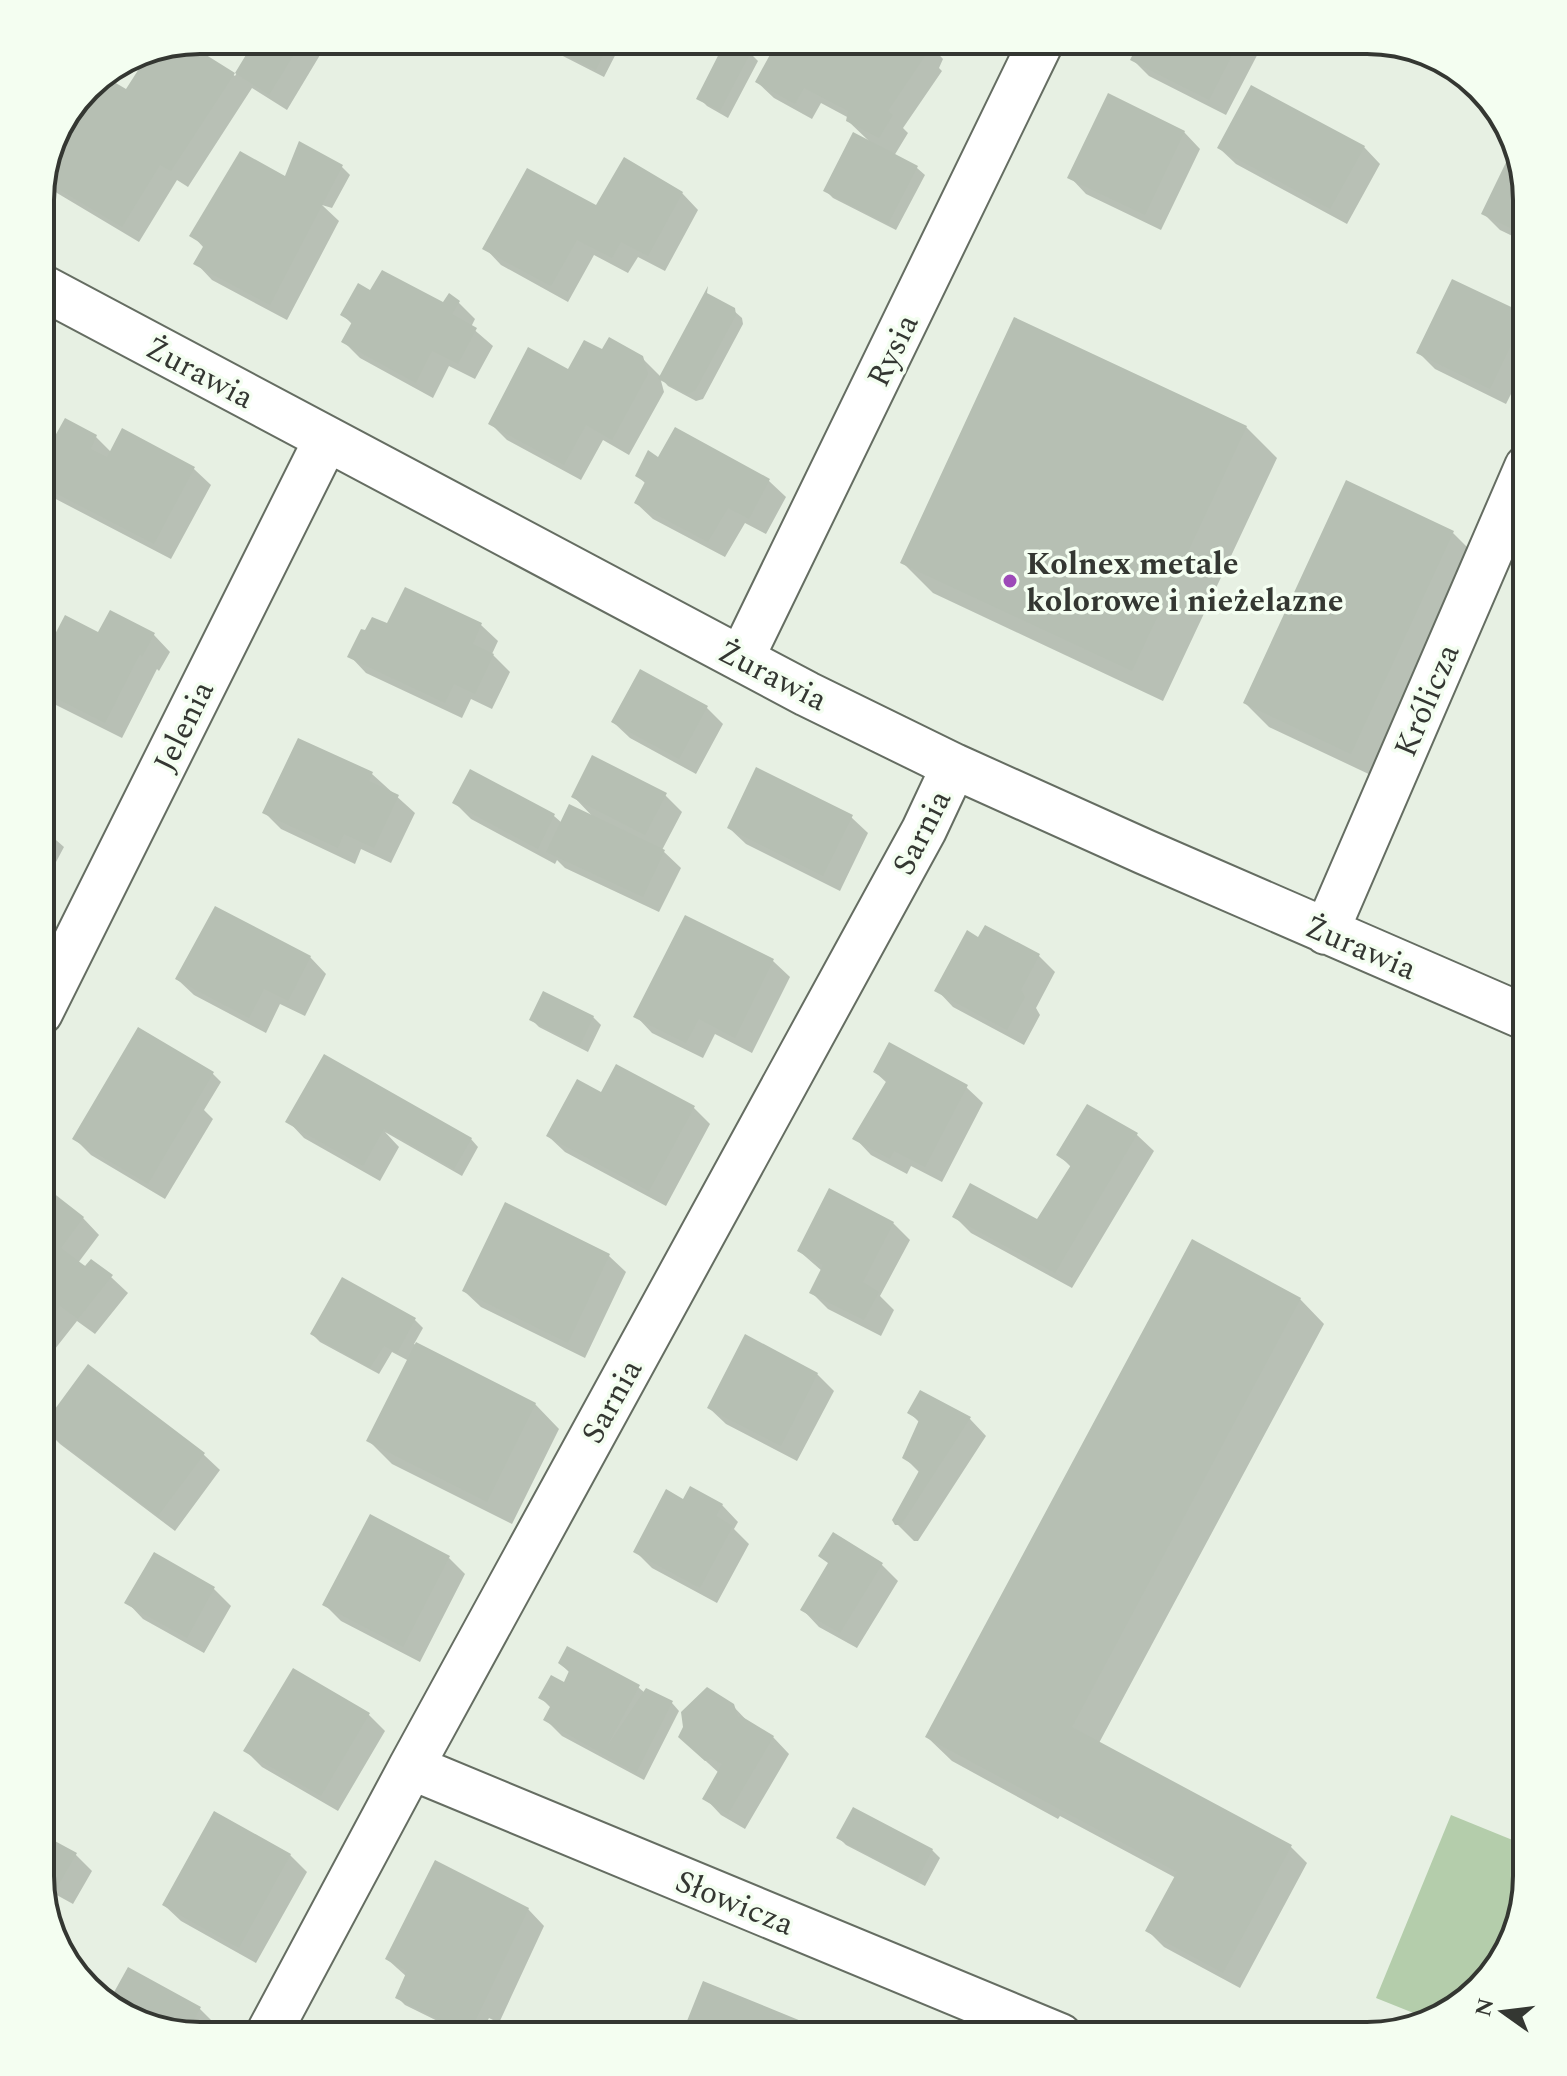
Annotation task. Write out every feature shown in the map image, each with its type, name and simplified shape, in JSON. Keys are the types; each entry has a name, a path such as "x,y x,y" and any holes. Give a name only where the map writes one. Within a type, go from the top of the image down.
{"street":[{"name":"Rysia","path":"741,659 1035,54"},
{"name":"Żurawia","path":"54,294 741,659 954,766 1513,1012"},
{"name":"Jelenia","path":"54,985 326,440"},
{"name":"Królicza","path":"1326,932 1513,499"},
{"name":"Sarnia","path":"274,2022 924,830 954,766"},
{"name":"Słowicza","path":"411,1767 1026,2022"}],"green space":[{"path":"1451,1815 1513,1840 1512,1895 1502,1932 1477,1972 1463,1972 1463,1986 1415,2014 1376,1998"}],"building":[{"path":"205,54 235,73 171,171 160,165 122,227 54,187 69,135 84,111 114,82 126,89 140,67 181,55"},
{"path":"247,54 294,54 269,95 235,73"},
{"path":"563,54 604,54 596,70"},
{"path":"719,54 750,54 720,111 696,99"},
{"path":"770,54 926,54 888,111 893,115 879,138 846,121 848,111 804,88 795,104 755,82"},
{"path":"1133,54 1233,54 1209,100 1130,60"},
{"path":"1251,85 1365,146 1330,209 1217,148"},
{"path":"1108,93 1185,131 1145,215 1067,178"},
{"path":"853,132 918,166 888,224 823,191"},
{"path":"299,141 343,165 270,305 193,264 204,245 189,236 240,151 285,176"},
{"path":"624,157 683,192 648,256 621,242 612,258 577,240 551,286 482,249 527,168 596,205"},
{"path":"1507,160 1512,181 1513,229 1481,214"},
{"path":"382,270 443,302 449,293 460,301 452,314 477,328 458,364 432,351 416,383 341,342 352,322 340,315 358,283 370,290"},
{"path":"1452,279 1513,308 1513,341 1490,389 1416,353"},
{"path":"708,286 707,293 735,308 736,315 695,391 687,394 658,379"},
{"path":"1014,317 1247,426 1132,671 900,563"},
{"path":"609,337 643,356 648,374 612,440 586,425 564,465 488,424 528,347 568,369 584,340 602,349"},
{"path":"65,418 97,435 91,449 107,457 122,428 195,467 154,544 54,492 54,438"},
{"path":"675,427 770,479 749,519 728,508 708,542 634,503 645,482 635,476 648,450 658,457"},
{"path":"1346,480 1454,531 1351,754 1243,703"},
{"path":"405,587 482,623 473,644 494,654 475,694 454,684 445,703 347,657 361,629 365,630 372,617 387,623"},
{"path":"110,610 155,633 142,657 140,654 105,723 54,697 54,636 65,615 98,632"},
{"path":"640,669 708,706 679,759 611,722"},
{"path":"298,738 373,772 369,781 399,795 374,848 344,834 338,848 262,813"},
{"path":"592,755 667,793 645,835 571,797"},
{"path":"756,767 853,815 823,876 727,828"},
{"path":"470,769 555,814 538,849 452,803"},
{"path":"569,804 665,850 643,897 546,852"},
{"path":"215,906 311,956 288,1001 264,989 249,1018 175,979"},
{"path":"685,915 774,959 735,1038 699,1019 686,1043 633,1017"},
{"path":"985,925 1040,954 1021,990 1025,997 1007,1030 934,991 967,930 978,937"},
{"path":"543,991 594,1016 580,1045 529,1020"},
{"path":"138,1027 214,1072 148,1184 72,1139"},
{"path":"889,1042 968,1085 925,1167 894,1151 890,1159 852,1139 887,1080 873,1072"},
{"path":"324,1054 472,1138 454,1169 384,1129 363,1166 285,1122"},
{"path":"616,1064 695,1106 649,1191 546,1136 577,1079 601,1092"},
{"path":"1087,1104 1138,1133 1055,1273 952,1217 970,1183 1037,1219 1071,1165 1056,1155"},
{"path":"829,1188 894,1222 863,1282 879,1292 864,1320 809,1293 823,1265 797,1251"},
{"path":"54,1194 84,1217 61,1248 85,1266 91,1259 113,1275 78,1319 60,1306 54,1314"},
{"path":"505,1202 610,1254 568,1343 462,1291"},
{"path":"1192,1239 1301,1298 1072,1727 1292,1845 1223,1973 1145,1931 1177,1872 925,1737"},
{"path":"342,1277 416,1318 397,1353 384,1346 370,1368 310,1334"},
{"path":"745,1334 818,1373 781,1446 707,1408"},
{"path":"416,1342 536,1403 487,1502 366,1441"},
{"path":"88,1364 205,1453 158,1516 54,1438 54,1410"},
{"path":"920,1390 971,1417 901,1525 895,1525 892,1520 920,1469 902,1458 919,1420 907,1413"},
{"path":"690,1486 723,1504 716,1516 733,1526 700,1588 633,1552 666,1489 683,1499"},
{"path":"370,1514 450,1556 403,1647 322,1605"},
{"path":"833,1532 883,1563 840,1633 800,1610 828,1563 818,1556"},
{"path":"154,1552 215,1587 187,1638 124,1603"},
{"path":"567,1646 640,1685 606,1748 646,1688 673,1701 636,1773 543,1720 551,1705 538,1698 551,1675 564,1682 569,1671 558,1663"},
{"path":"293,1668 370,1713 321,1796 243,1751"},
{"path":"707,1687 734,1704 738,1717 774,1736 728,1814 702,1799 722,1764 711,1759 705,1761 678,1737 683,1727 681,1712"},
{"path":"853,1807 933,1849 917,1880 836,1838"},
{"path":"214,1811 291,1854 239,1948 162,1905"},
{"path":"54,1841 77,1853 56,1889 54,1876"},
{"path":"435,1860 529,1908 475,2022 444,2022 395,1998 407,1971 385,1959"},
{"path":"128,1967 201,2007 193,2022 181,2021 144,2011 114,1993"},
{"path":"703,1981 804,2022 687,2022"}],"place":[{"name":"Kolnex metale kolorowe i nieżelazne","path":"1010,581"}]}
